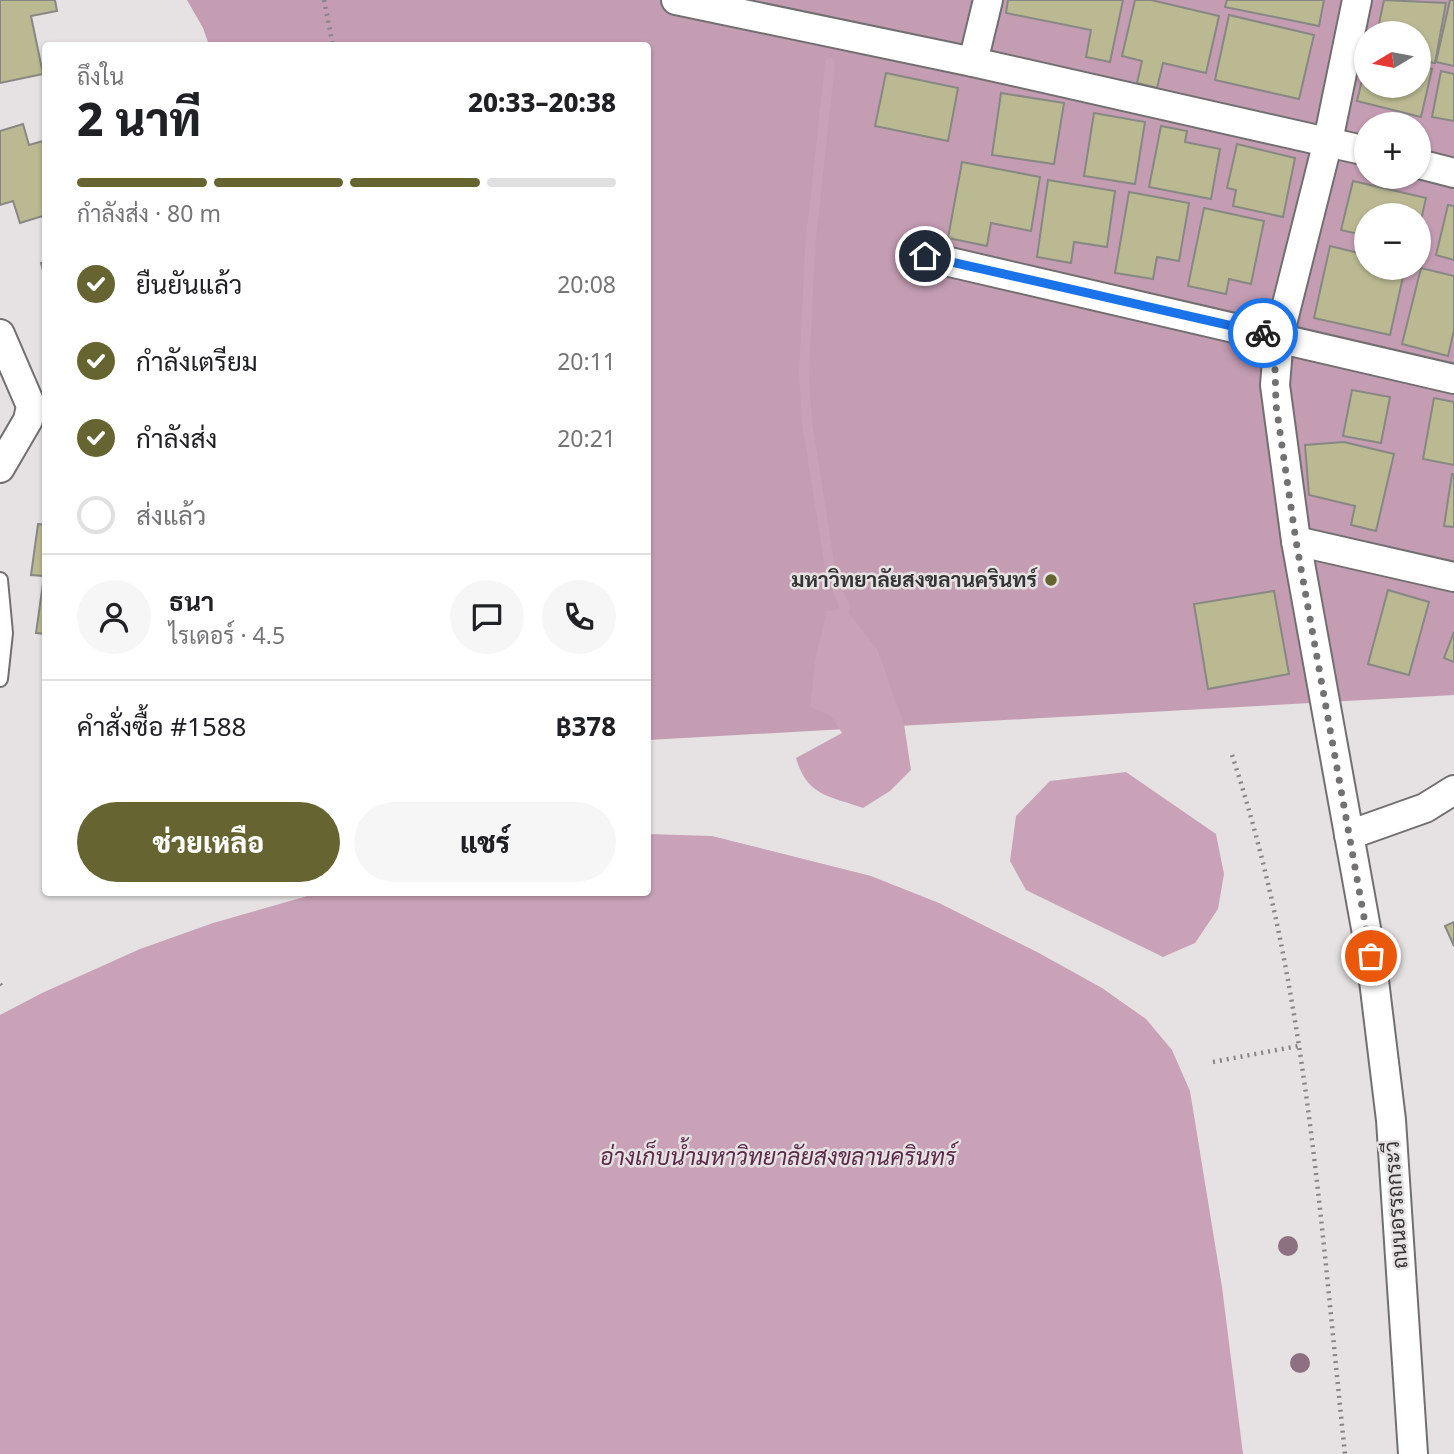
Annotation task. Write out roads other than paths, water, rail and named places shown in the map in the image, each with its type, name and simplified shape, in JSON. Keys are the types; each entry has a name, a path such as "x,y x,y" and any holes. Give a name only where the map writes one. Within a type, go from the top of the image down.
{"street":[{"path":"676,0 767,9 973,62 1354,148"},
{"path":"973,62 988,0"},
{"name":"ถนนอรรถกระวี","path":"1357,0 1328,141 1279,336 1275,368 1276,405 1296,541 1371,956 1391,1120 1413,1454"},
{"path":"1431,167 1454,173"},
{"path":"925,256 1279,336 1454,379"},
{"path":"0,334 31,406 28,420 0,468"},
{"path":"1296,541 1454,577"},
{"path":"1349,835 1425,808 1454,790"}],"lane":[{"path":"0,580 5,633 0,679"}],"water":[{"path":"845,608 877,649 904,724 911,770 890,791 863,808 821,793 806,780 796,758 842,733 831,716 810,707 816,656 827,611"},
{"path":"1126,772 1216,834 1224,874 1218,909 1195,943 1163,957 1026,890 1010,861 1016,816 1050,781"},
{"name":"อ่างเก็บน้ำมหาวิทยาลัยสงขลานครินทร์","path":"651,834 712,836 871,876 939,903 1037,952 1102,988 1146,1019 1172,1050 1190,1091 1222,1287 1243,1454 0,1454 0,1015 140,949 213,923 308,896 651,896"}],"waterway":[{"path":"830,63 810,249 804,374 807,422 831,574 845,608"}],"place":[{"name":"มหาวิทยาลัยสงขลานครินทร์","path":"1051,580"}]}
